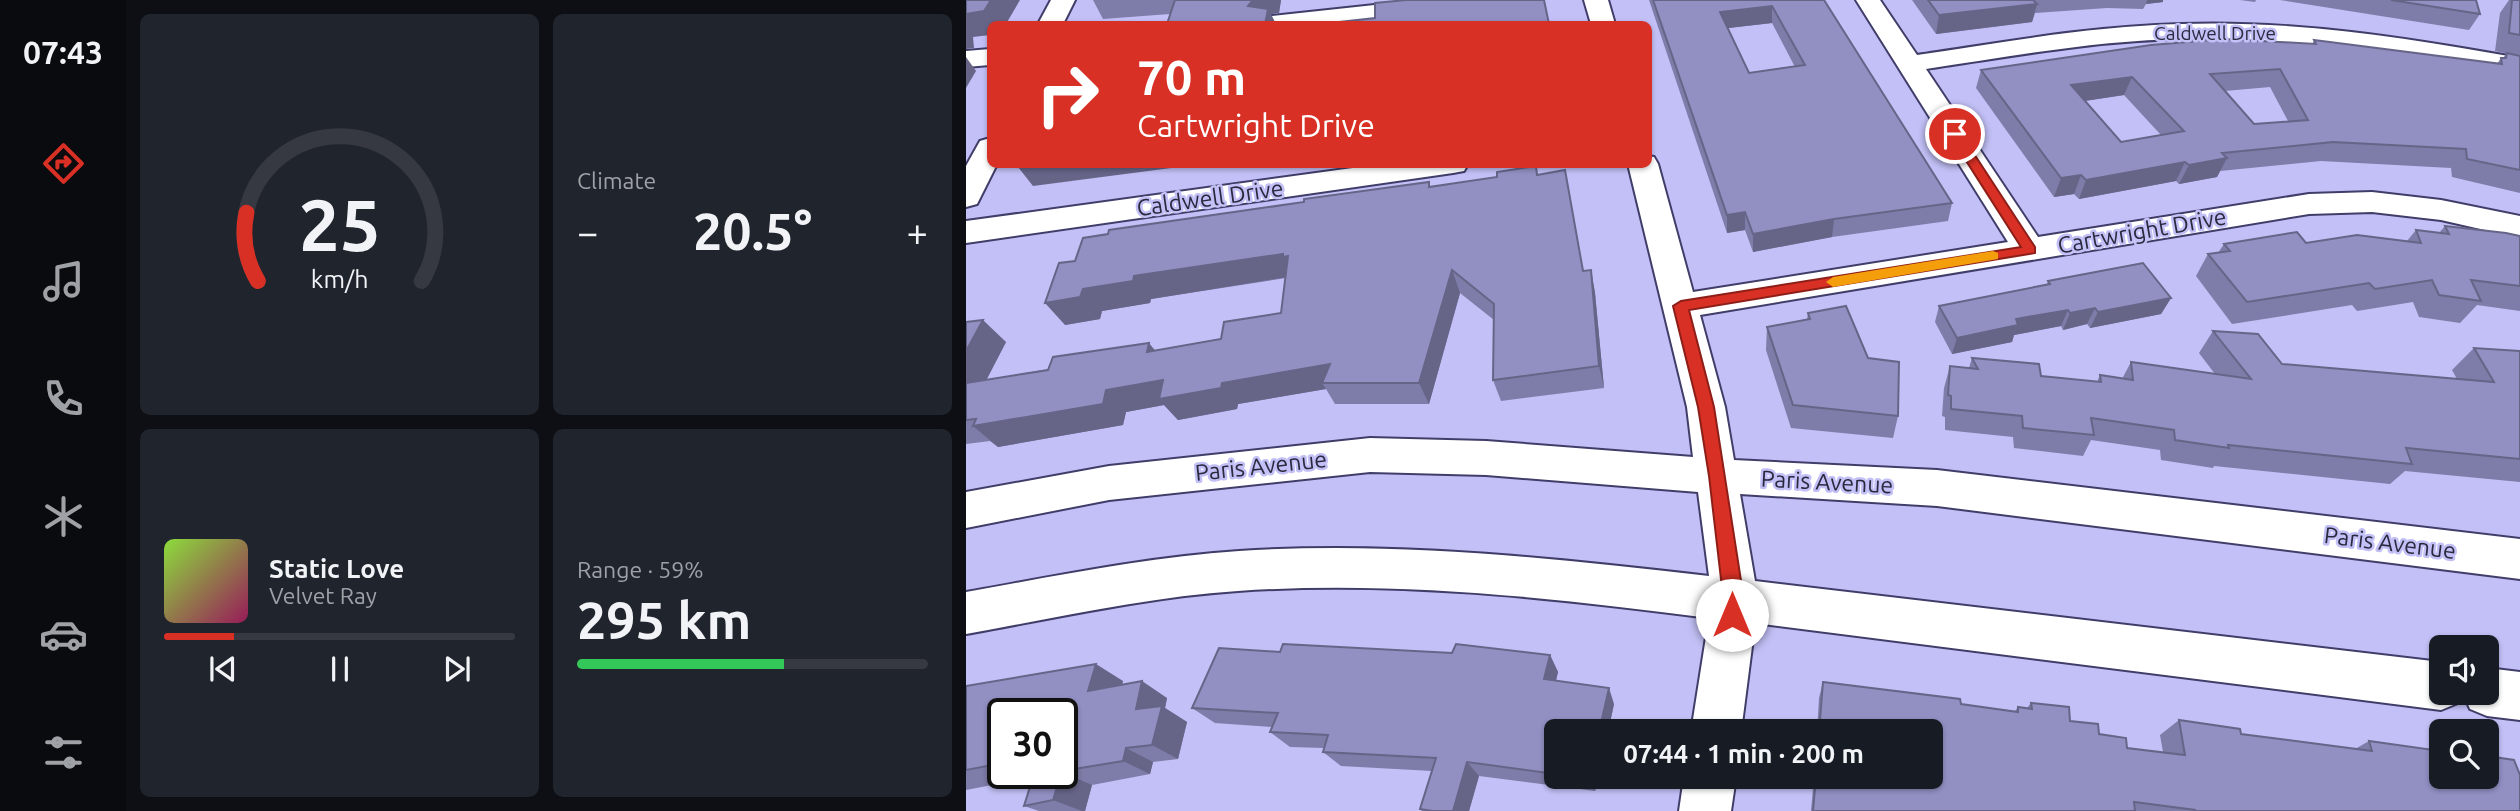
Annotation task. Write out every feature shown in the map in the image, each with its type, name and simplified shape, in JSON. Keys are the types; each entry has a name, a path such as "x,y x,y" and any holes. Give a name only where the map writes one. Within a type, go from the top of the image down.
{"street":[{"path":"1052,21 1063,0"},
{"path":"1283,21 1329,9 1487,0"},
{"path":"1595,0 1602,21"},
{"path":"1868,0 2030,250"},
{"name":"Caldwell Drive","path":"1910,64 2133,35 2182,31 2248,31 2335,35 2520,66"},
{"path":"966,59 987,57"},
{"path":"966,197 987,154"},
{"name":"Caldwell Drive","path":"966,232 1424,168"},
{"path":"1644,168 1706,407 1735,600 1718,719"},
{"name":"Cartwright Drive","path":"1681,306 2309,204 2372,202 2441,210 2520,227"},
{"name":"Paris Avenue","path":"966,510 1109,483 1370,455 1486,458 1718,476 1937,488 2520,559"},
{"path":"966,613 1205,572 1422,569 1516,575 1735,600 2429,685"},
{"path":"2499,693 2520,696"},
{"path":"1705,811 1708,789"}],"building":[{"path":"966,0 991,0 984,11 966,14"},
{"path":"1175,0 1253,0 1248,6 1268,9 1266,21 1168,21"},
{"path":"1406,0 1544,0 1548,21 1348,21 1375,18 1375,3"},
{"path":"1653,0 1824,0 1952,203 1834,219 1753,234 1745,212 1727,215","holes":["1772,6 1805,65 1749,73 1720,12"]},
{"path":"1928,0 2033,0 2037,4 1939,15"},
{"path":"2391,0 2476,0 2480,14"},
{"path":"2512,0 2520,0 2520,35 2509,33"},
{"path":"2224,39 2316,44 2314,40 2502,64 2501,58 2506,58 2507,53 2520,56 2520,170 2467,159 2466,149 2333,142 2222,153 2227,158 2189,165 2185,162 2086,180 2081,175 2061,178 1981,70 2151,45","holes":["2280,69 2308,120 2254,124 2210,74","2132,77 2184,131 2121,142 2071,85"]},
{"path":"1536,168 1537,175 1565,170 1583,271 1591,270 1599,366 1493,380 1494,304 1452,270 1419,383 1322,383 1330,364 1222,383 1221,388 1159,399 1163,380 1106,390 1103,404 973,426 976,419 966,420 966,383 1048,370 1053,357 1149,343 1147,352 1221,339 1224,322 1281,313 1288,256 1283,257 1283,254 1134,276 1133,281 1083,289 1080,297 1045,303 1059,263 1075,261 1083,238 1108,234 1109,230 1304,202 1304,199 1429,182 1429,187 1497,177 1497,172"},
{"path":"2445,226 2520,236 2520,286 2471,280 2481,301 2439,295 2432,280 2375,289 2369,283 2247,302 2208,254 2230,251 2224,244 2297,232 2306,243 2357,235 2421,243 2416,230 2449,234"},
{"path":"2143,263 2171,298 2098,312 2095,308 2070,313 2068,310 2016,319 2018,325 1957,338 1939,306 2050,284 2048,281"},
{"path":"1846,306 1868,358 1899,362 1898,416 1793,405 1767,327 1810,319 1808,313"},
{"path":"983,320 966,351 966,322"},
{"path":"2213,331 2258,334 2282,364 2494,382 2474,348 2520,351 2520,459 2406,448 2412,464 2228,445 2229,448 2175,440 2174,430 2091,418 2094,435 2023,428 2022,416 1951,409 1951,396 1948,395 1950,366 1978,369 1972,358 2039,364 2041,376 2101,382 2100,375 2133,380 2131,362 2251,379"},
{"path":"1283,644 1452,653 1456,644 1550,655 1544,679 1609,688 1602,719 1544,719 1544,772 1467,762 1453,811 1433,811 1420,809 1436,758 1323,752 1328,735 1270,732 1278,713 1192,708 1219,648 1280,652"},
{"path":"1096,664 1088,691 1142,681 1136,709 1162,706 1152,745 1126,748 1123,761 1078,768 1078,698 987,698 987,766 966,770 966,686"},
{"path":"1823,682 1960,699 1961,704 2018,712 2018,707 2032,709 2031,703 2069,707 2070,721 2098,724 2099,734 2126,738 2127,748 2185,755 2179,720 2240,729 2241,734 2372,751 2369,741 2429,749 2429,789 2499,789 2499,758 2514,760 2520,775 2520,811 2195,811 2134,802 2135,811 1813,811 1815,789 1943,789 1943,719 1820,719"},
{"path":"1029,789 1056,789 1053,800 1024,806"}],"slow traffic":[{"path":"1833,282 1993,256"}],"route":[{"path":"1732,615 1735,600 1718,476 1706,407 1681,306 2030,250 1955,134"}]}
